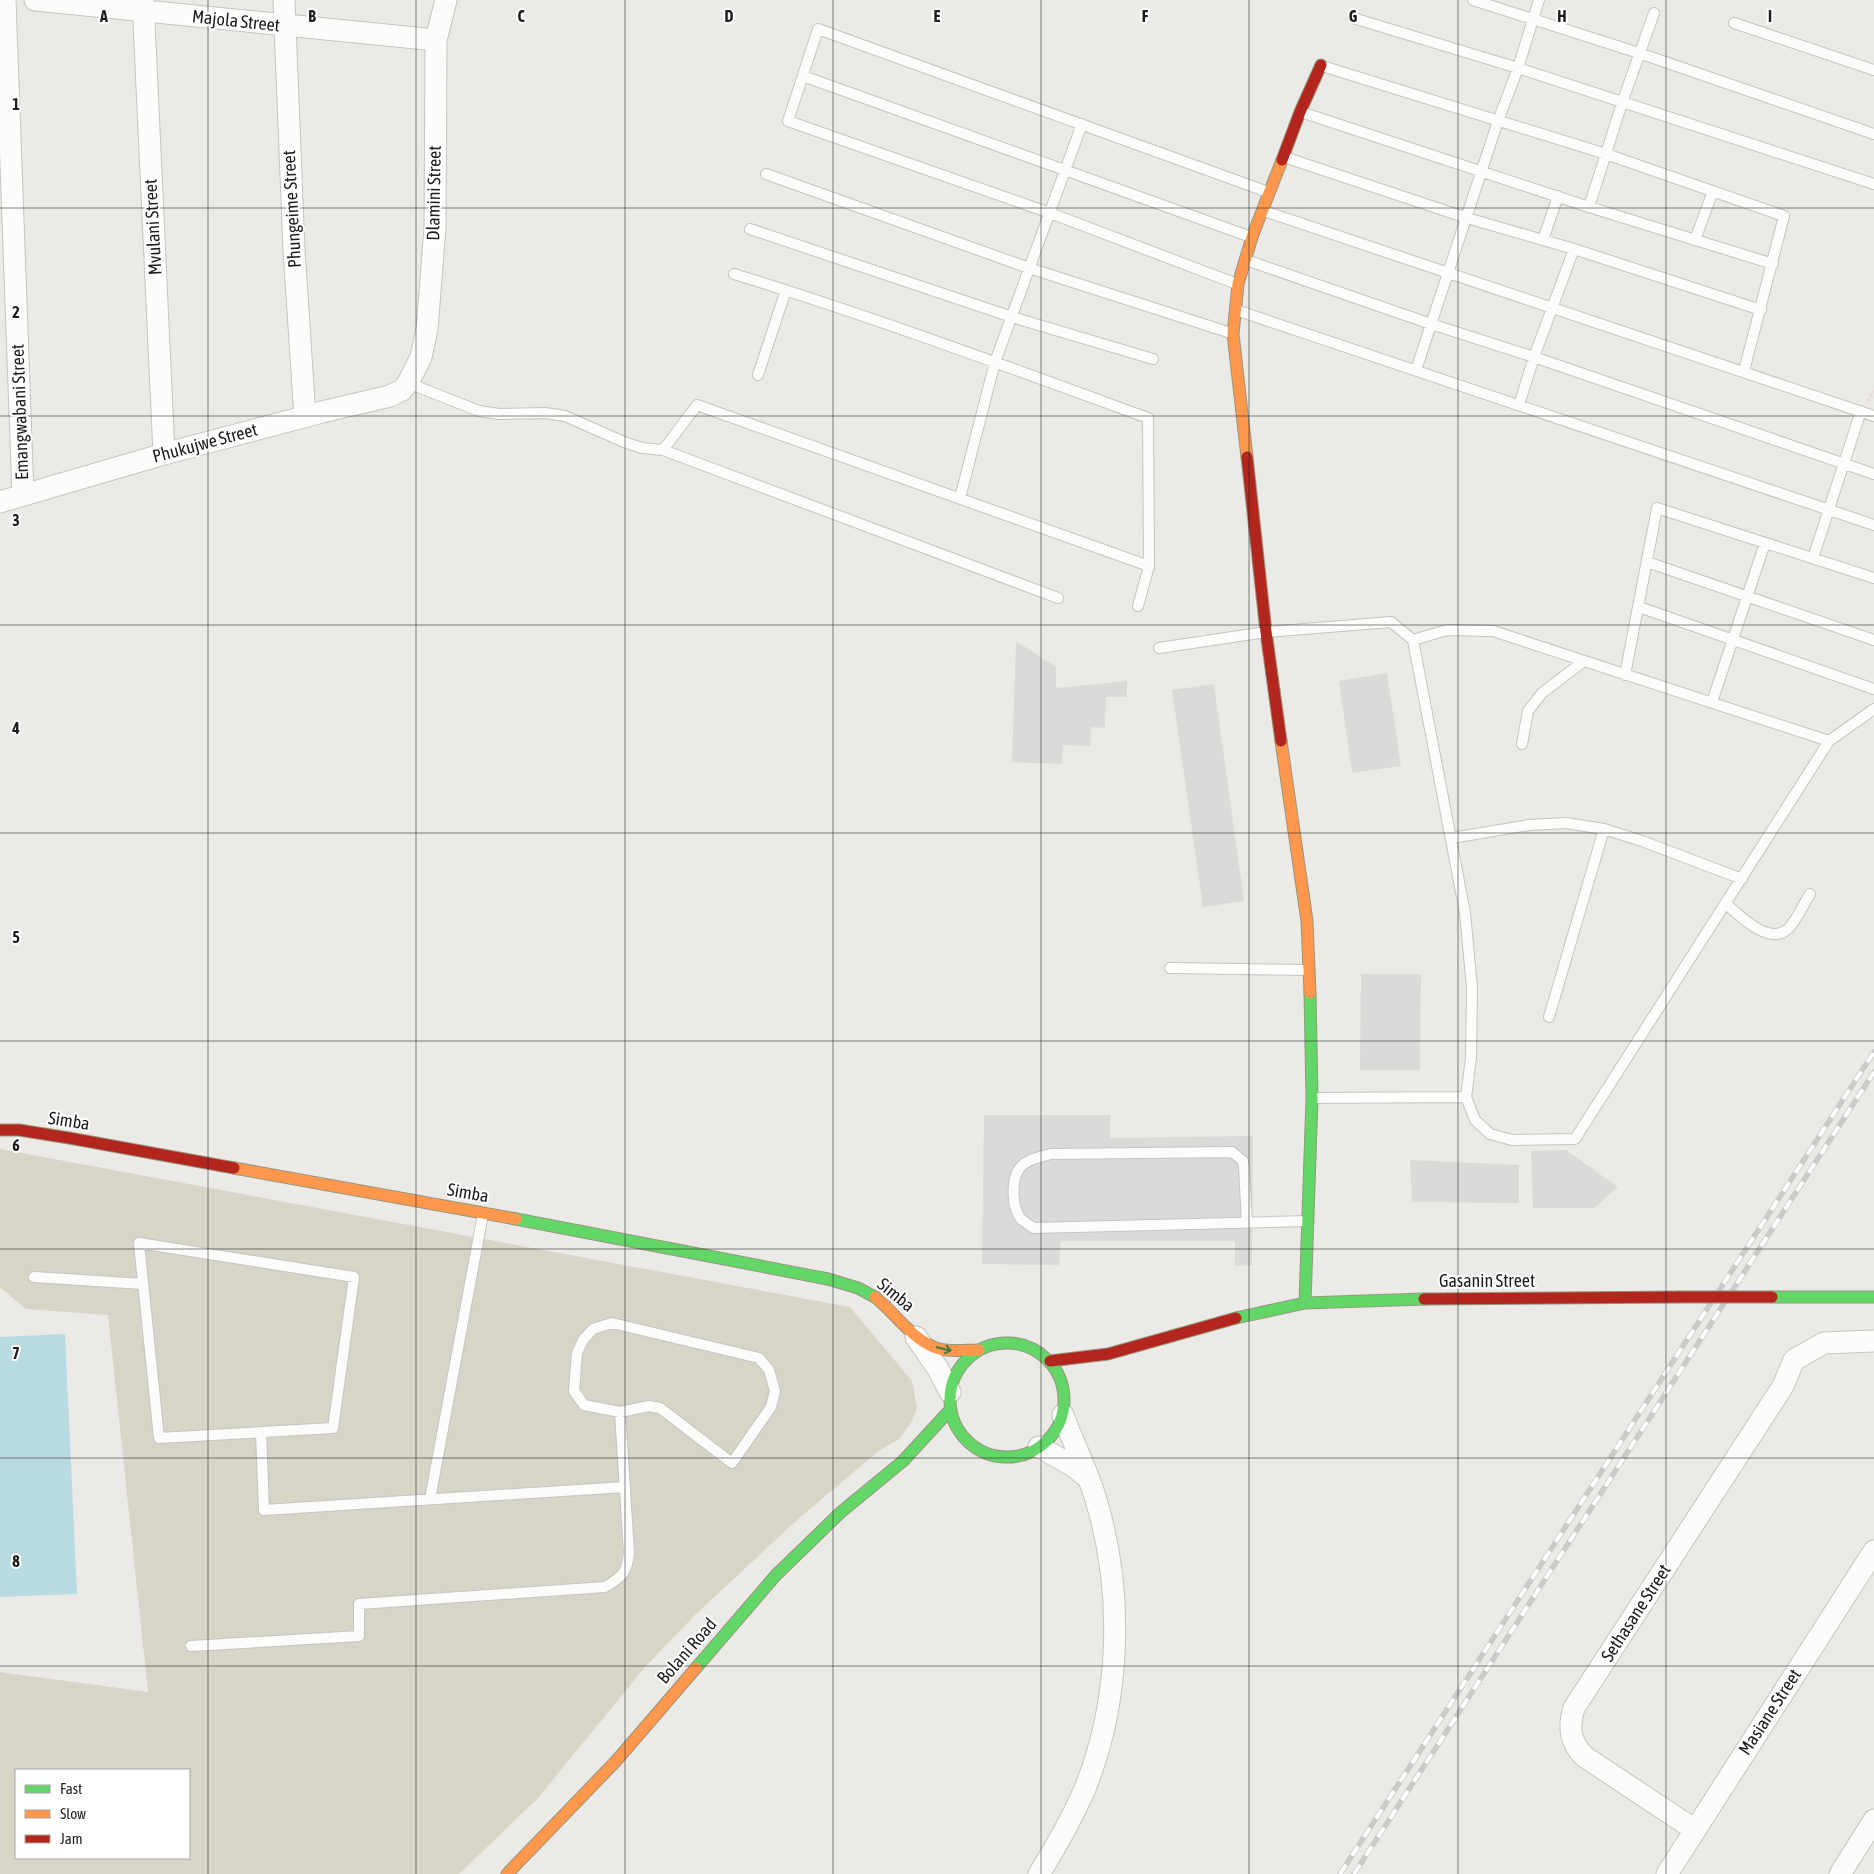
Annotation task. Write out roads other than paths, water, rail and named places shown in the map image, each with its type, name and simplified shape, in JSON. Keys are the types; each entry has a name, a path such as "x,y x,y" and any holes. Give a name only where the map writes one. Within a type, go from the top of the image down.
{"street":[{"name":"Emangwabani Street","path":"5,0 23,495"},
{"name":"Majola Street","path":"35,0 143,5 284,26 436,40"},
{"name":"Phungeime Street","path":"284,0 294,250 305,418"},
{"name":"Dlamini Street","path":"408,383 421,357 425,344 436,191 436,40 446,0"},
{"name":"Mvulani Street","path":"143,5 164,454"},
{"path":"1305,1303 1312,1098 1310,970 1304,902 1266,632 1233,334 1238,284 1252,237 1300,112 1321,65"},
{"name":"Phukujwe Street","path":"0,502 164,454 390,396 402,390 408,383"},
{"name":"Simba","path":"0,1130 18,1130 68,1138 483,1213 846,1283 874,1296 913,1332 936,1347 952,1351 979,1350"},
{"name":"Gasanin Street","path":"1064,1392 1087,1364 1108,1354 1253,1313 1305,1303 1412,1299 1874,1296"},
{"path":"913,1332 938,1369 950,1401 960,1440 983,1452 1003,1457 1019,1456 1039,1447 1056,1430 1062,1415 1064,1392 1059,1376 1050,1361 1036,1350 1019,1344 996,1343 969,1356 961,1365 955,1375 950,1401"},
{"name":"Sethasane Street","path":"1695,1830 1584,1757 1573,1743 1570,1720 1574,1708 1783,1386 1794,1360 1824,1343 1874,1341"},
{"name":"Gasanin Street","path":"1050,1361 1108,1354"},
{"name":"Bolani Road","path":"507,1874 616,1761 776,1575 841,1512 903,1461 950,1401"},
{"path":"1038,1874 1066,1829 1084,1789 1098,1747 1106,1714 1113,1667 1115,1622 1113,1581 1107,1541 1096,1498 1062,1415"},
{"name":"Bolani Road","path":"903,1461 932,1447"},
{"path":"1039,1447 1073,1466 1088,1478"},
{"name":"Masiane Street","path":"1667,1874 1874,1551"},
{"path":"1840,1874 1874,1820"}],"lane":[{"path":"1473,0 1639,53 1874,134"},
{"path":"1416,370 1498,120 1518,68 1539,0"},
{"path":"1589,207 1622,103 1654,13"},
{"path":"1353,18 1518,68 1874,184"},
{"path":"1734,24 1874,70"},
{"path":"1238,284 1050,213 788,121 818,29 1270,192"},
{"path":"1321,65 1606,154 1784,216 1744,371"},
{"path":"803,76 1252,237"},
{"path":"1300,112 1589,207 1773,264"},
{"path":"960,498 995,362 1082,124"},
{"path":"1283,156 1467,218 1574,249 1761,310"},
{"path":"766,174 1029,268 1233,334"},
{"path":"1694,240 1713,191"},
{"path":"1543,240 1558,196"},
{"path":"1263,211 1874,416"},
{"path":"750,229 1012,317 1153,359"},
{"path":"1519,406 1534,357 1574,249"},
{"path":"1245,260 1874,474"},
{"path":"734,274 995,362 1148,418 1149,566 1138,606"},
{"path":"758,375 786,290"},
{"path":"1235,310 1874,525"},
{"path":"408,383 479,412 499,414 545,413 565,416 624,442 642,448 663,450 1058,598"},
{"path":"663,450 697,405 1149,566"},
{"path":"1813,558 1861,412"},
{"path":"1625,674 1657,508 1874,578"},
{"path":"1712,702 1765,543"},
{"path":"1647,562 1874,640"},
{"path":"1639,606 1874,689"},
{"path":"1159,648 1266,632 1391,622 1413,640 1465,913 1472,988 1470,1058 1466,1097 1475,1120 1490,1134 1512,1140 1575,1139 1829,741 1874,709"},
{"path":"1413,640 1447,630 1493,631 1829,741"},
{"path":"1522,744 1528,711 1542,693 1584,661"},
{"path":"1452,838 1530,825 1566,822 1604,829 1642,841 1742,879"},
{"path":"1549,1017 1604,829"},
{"path":"1726,904 1750,925 1777,934 1788,928 1810,894"},
{"path":"1170,968 1310,970"},
{"path":"1312,1098 1466,1097"},
{"path":"1246,1223 1243,1161 1232,1152 1051,1154 1034,1158 1018,1169 1014,1187 1015,1208 1022,1220 1034,1228 1246,1223 1308,1221"},
{"path":"430,1499 483,1213"},
{"path":"139,1243 354,1277 332,1428 261,1432 158,1438 139,1243"},
{"path":"34,1277 143,1284"},
{"path":"612,1323 759,1358 769,1370 775,1391 771,1407 732,1462 660,1408 649,1406 620,1412 584,1405 574,1391 577,1353 583,1340 593,1329 612,1323"},
{"path":"191,1646 359,1636 359,1604 605,1587 620,1578 628,1567 630,1553 620,1412"},
{"path":"261,1432 264,1510 625,1487"}],"water":[{"path":"65,1334 77,1594 0,1597 0,1337"}],"railway":[{"path":"1340,1874 1874,1052"},
{"path":"1354,1874 1874,1072"}]}
